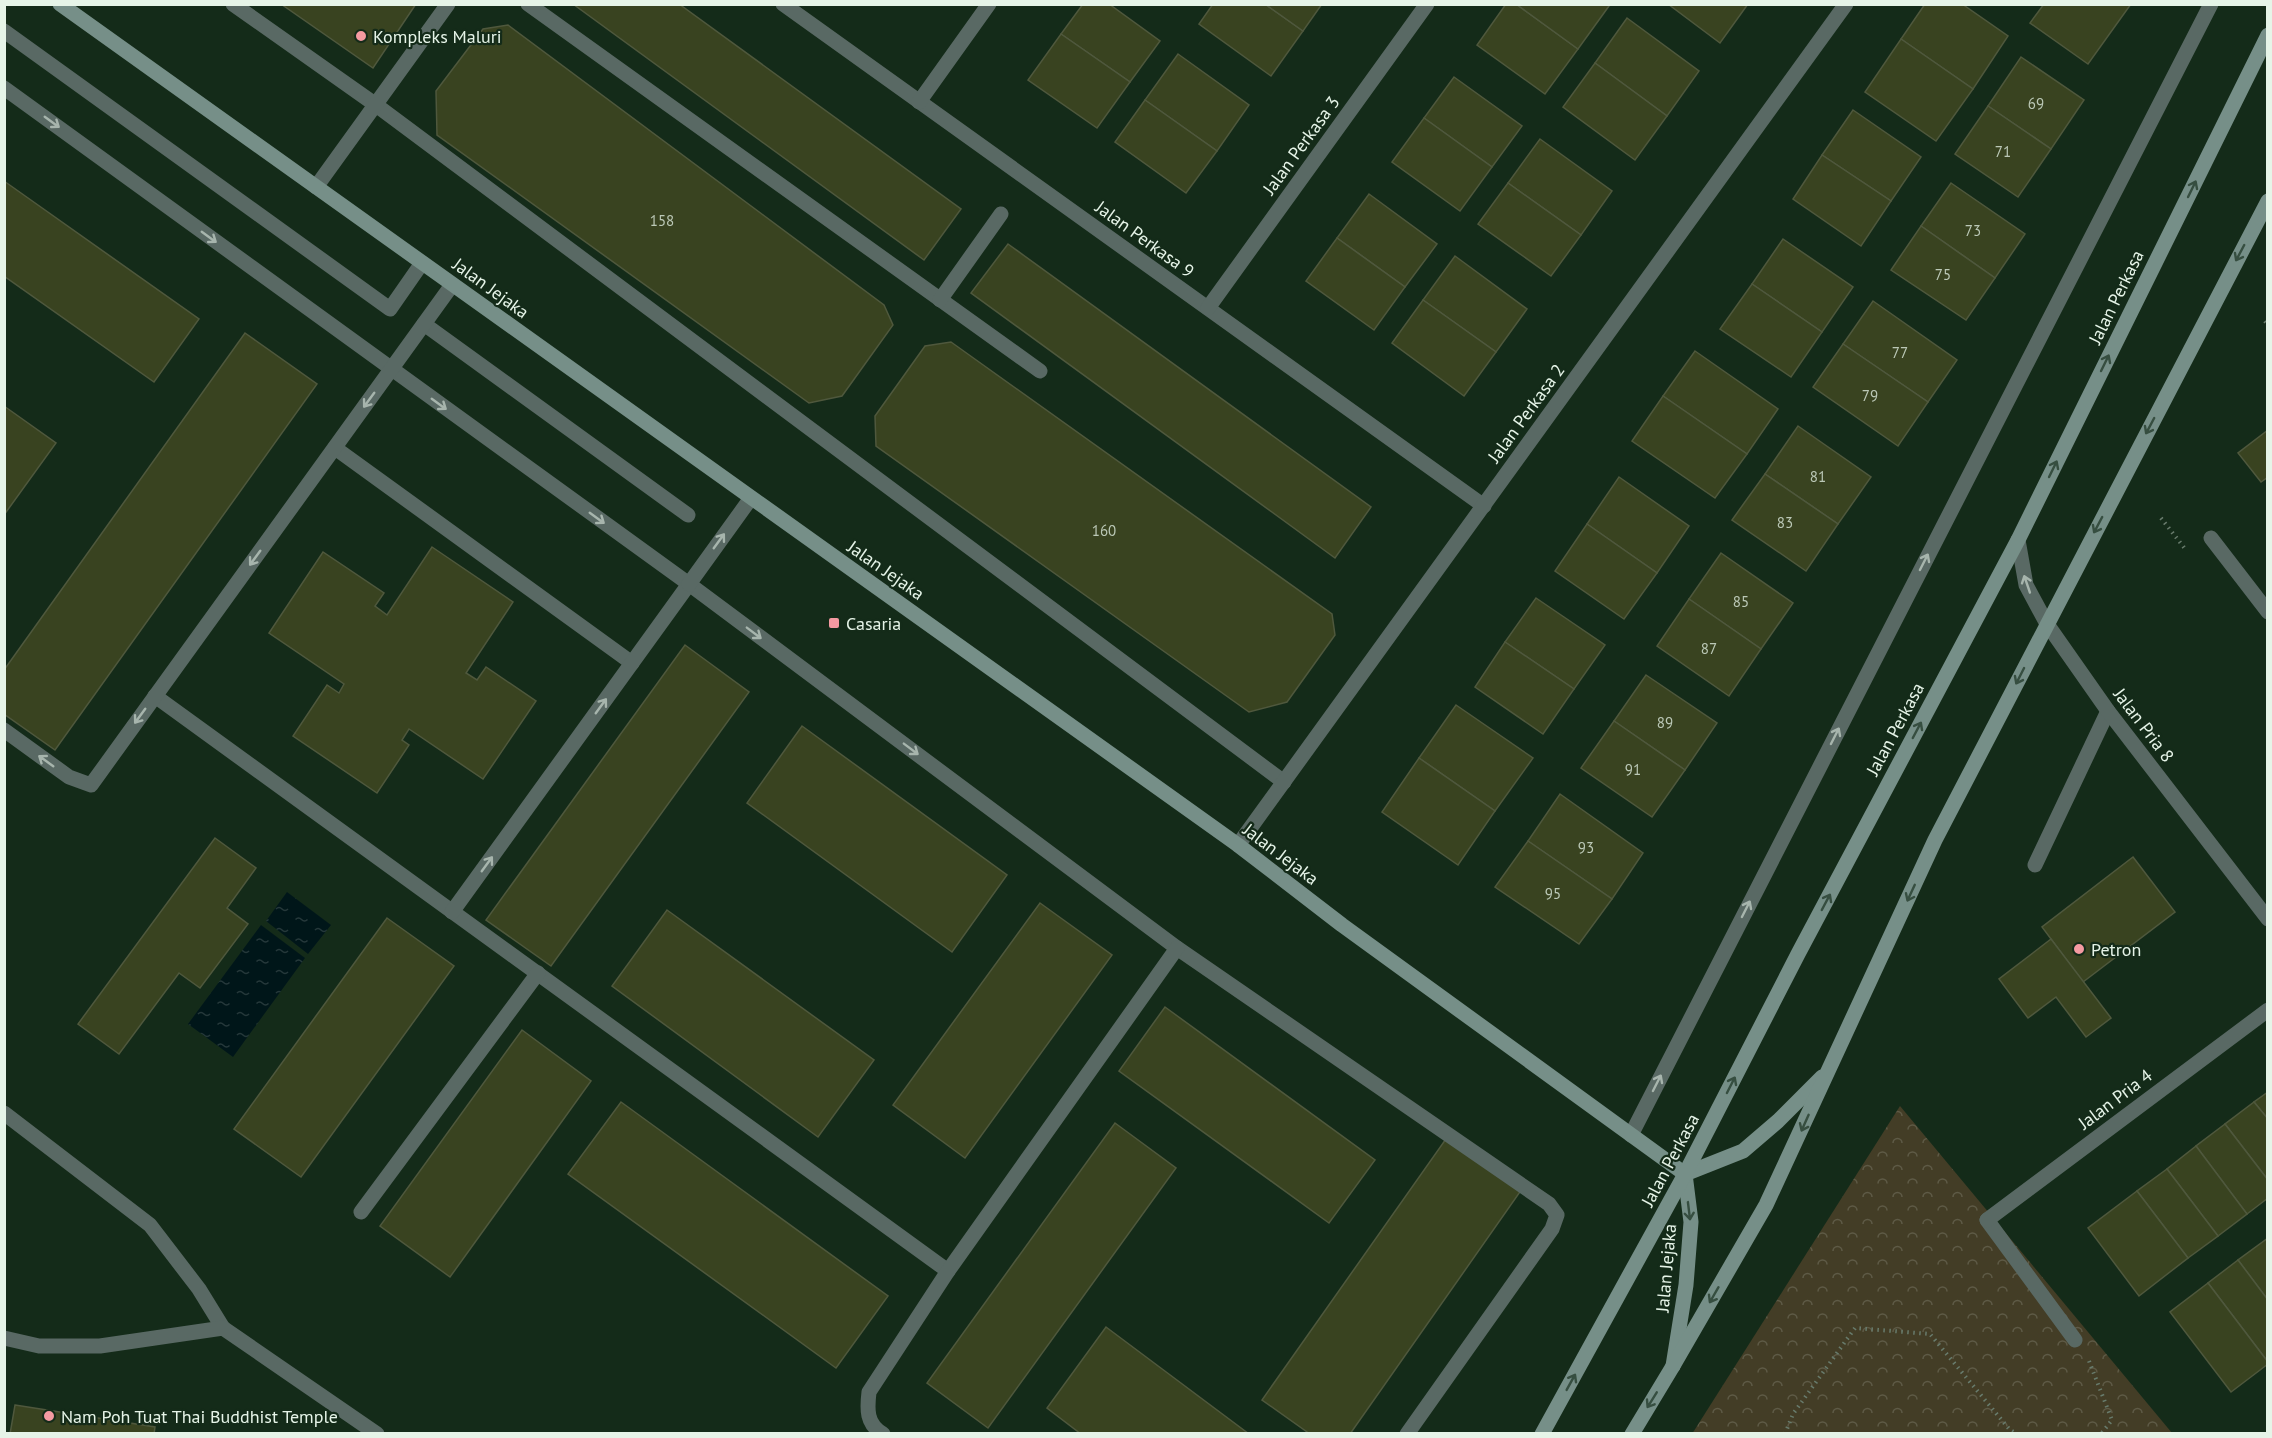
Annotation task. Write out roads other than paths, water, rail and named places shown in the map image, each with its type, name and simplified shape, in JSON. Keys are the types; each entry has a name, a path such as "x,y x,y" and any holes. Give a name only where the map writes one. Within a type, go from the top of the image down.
{"main road":[{"name":"Jalan Jejaka","path":"60,4 1238,845 1342,925 1685,1174 1690,1231 1686,1285 1673,1366"},
{"name":"Jalan Perkasa","path":"1542,1434 1685,1174 2018,540 2268,35"},
{"path":"1632,1434 1766,1205 1935,840 2268,201"},
{"path":"1685,1174 1743,1151 1778,1121 1829,1069"}],"street":[{"path":"233,4 375,105 1284,782"},
{"path":"316,188 448,4"},
{"path":"528,4 1040,371"},
{"name":"Jalan Perkasa 9","path":"783,4 1484,506"},
{"path":"919,102 989,4"},
{"name":"Jalan Perkasa 3","path":"1208,308 1427,4"},
{"name":"Jalan Perkasa 2","path":"1238,845 1846,4"},
{"path":"1630,1135 2211,4"},
{"path":"4,32 390,309 422,263"},
{"path":"4,88 689,584 1177,948 1549,1204 1557,1215 1552,1229 1407,1434"},
{"path":"940,300 1001,214"},
{"path":"4,730 69,777 91,785 452,285"},
{"path":"424,324 688,515"},
{"path":"335,448 632,663"},
{"path":"452,912 751,498"},
{"path":"2211,538 2268,612"},
{"name":"Jalan Pria 8","path":"2018,540 2026,585 2047,624 2108,711 2268,918"},
{"path":"155,696 948,1271"},
{"path":"2036,865 2108,711"},
{"path":"883,1434 874,1428 867,1411 870,1392 948,1271 1177,948"},
{"path":"361,1212 538,973"},
{"name":"Jalan Pria 4","path":"2075,1340 1987,1220 2268,1010"},
{"path":"4,1113 150,1225 199,1289 223,1328 377,1434"},
{"path":"4,1338 39,1346 100,1347 223,1328"}],"water":[{"path":"287,892 331,925 308,954 266,921"},
{"path":"261,925 305,958 233,1057 188,1024"}],"place":[{"name":"Kompleks Maluri","path":"361,36"},
{"name":"Casaria","path":"834,623"},
{"name":"Petron","path":"2079,949"},
{"name":"Nam Poh Tuat Thai Buddhist Temple","path":"49,1416"}]}
